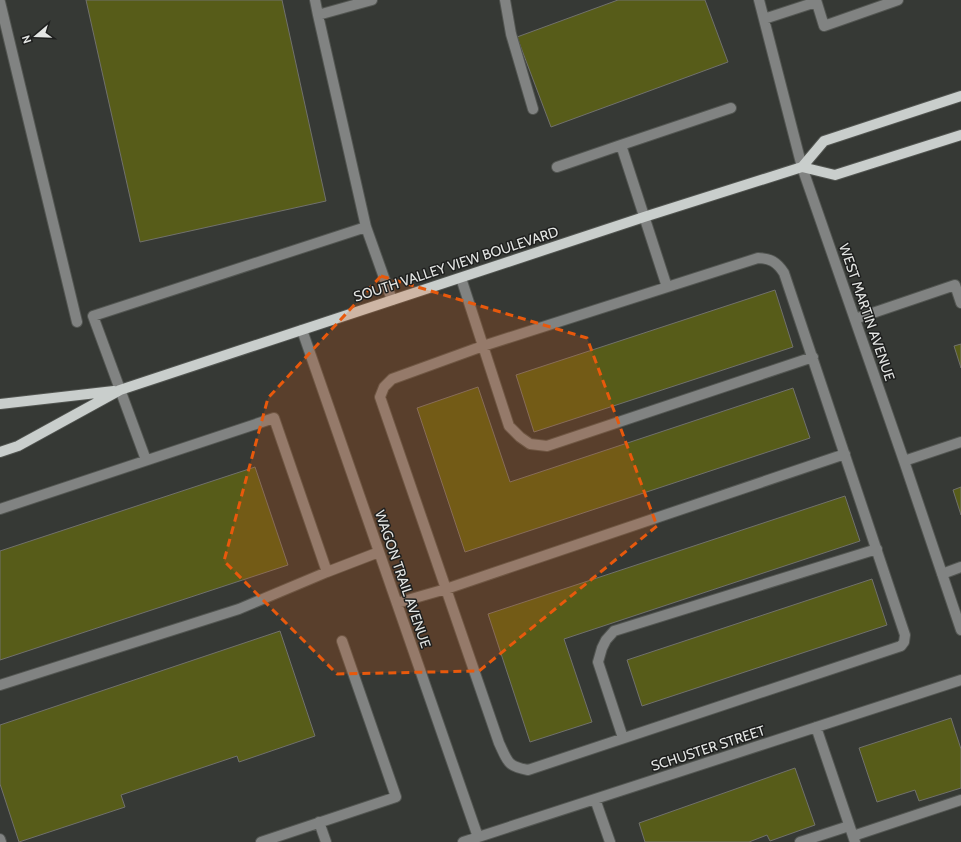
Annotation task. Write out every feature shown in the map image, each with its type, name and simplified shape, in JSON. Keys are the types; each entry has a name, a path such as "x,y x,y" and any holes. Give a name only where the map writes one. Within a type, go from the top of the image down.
{"main road":[{"path":"961,96 824,141 802,167 835,175 961,135"},
{"name":"SOUTH VALLEY VIEW BOULEVARD","path":"0,452 18,446 120,390 644,217 802,167"},
{"name":"SOUTH VALLEY VIEW BOULEVARD","path":"0,404 120,390"}],"street":[{"path":"315,0 366,227 392,300"},
{"path":"318,15 372,0"},
{"path":"506,0 511,34 533,109"},
{"name":"WEST MARTIN AVENUE","path":"759,0 802,167 961,630"},
{"path":"764,19 816,1 824,26 898,0"},
{"path":"0,2 77,322"},
{"path":"557,167 731,108"},
{"path":"621,145 667,287"},
{"path":"146,460 93,316 366,227"},
{"path":"758,258 767,258 779,264 784,272 813,357 905,635 904,642 901,646 528,770 516,768 508,763 499,743 380,397 384,387 392,379 483,346 758,258"},
{"path":"461,278 509,426 530,444 547,446 813,357"},
{"path":"854,320 955,285 961,303"},
{"name":"WAGON TRAIL AVENUE","path":"302,330 478,837"},
{"path":"0,509 274,418 326,572"},
{"path":"904,461 961,442"},
{"path":"397,603 446,589 845,454"},
{"path":"623,738 598,662 606,640 614,632 876,549"},
{"path":"0,685 239,609 326,572 379,552"},
{"path":"942,574 961,567"},
{"path":"261,842 396,798 342,641"},
{"name":"SCHUSTER STREET","path":"463,842 961,680"},
{"path":"816,727 854,839 961,800"},
{"path":"595,799 610,842"},
{"path":"319,822 326,842"},
{"path":"800,842 849,826"}],"highlighted area":[{"path":"381,276 587,338 657,526 479,671 337,674 224,561 268,398"}],"building":[{"path":"86,0 282,0 326,201 140,242"},
{"path":"618,0 705,0 728,62 551,127 517,37"},
{"path":"775,290 793,347 534,432 516,375"},
{"path":"961,344 961,368 954,346"},
{"path":"478,387 510,482 793,388 810,438 465,552 417,408"},
{"path":"255,467 288,565 0,660 0,551"},
{"path":"961,487 961,515 953,490"},
{"path":"845,496 860,541 564,639 592,722 530,742 488,614"},
{"path":"872,579 887,625 642,706 627,660"},
{"path":"280,631 315,736 239,762 237,756 121,795 125,807 19,842 0,784 0,725"},
{"path":"951,718 961,749 961,788 919,801 915,790 877,802 859,748"},
{"path":"795,768 815,825 770,841 767,835 749,842 645,842 639,823"}]}
